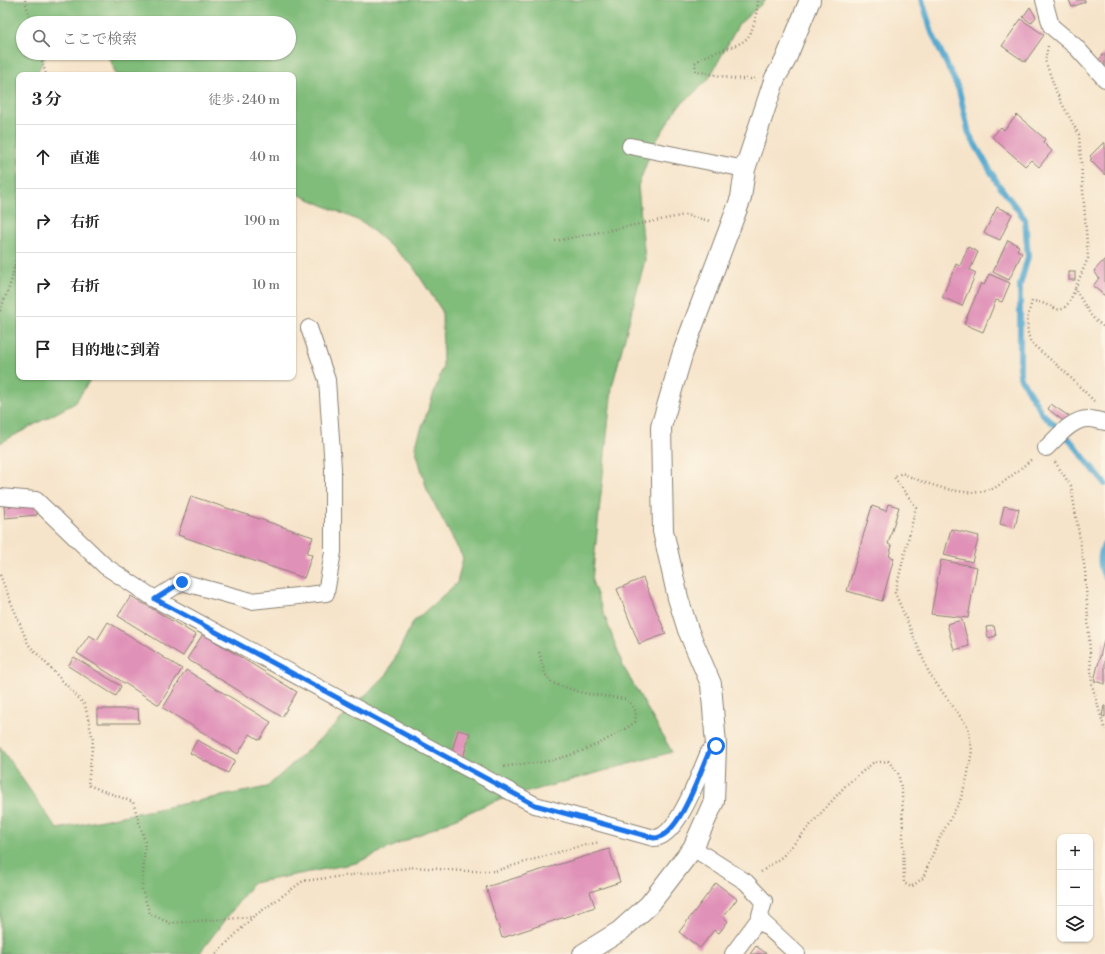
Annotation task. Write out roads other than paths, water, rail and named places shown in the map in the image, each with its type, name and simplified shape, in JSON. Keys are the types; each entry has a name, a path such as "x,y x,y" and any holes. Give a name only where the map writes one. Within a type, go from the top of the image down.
{"street":[{"path":"583,954 620,931 650,905 693,848 714,801 716,746 711,684 688,630 678,598 663,531 662,427 683,352 741,198 745,169 775,78 785,61 810,0"},
{"path":"1044,0 1051,26 1076,48 1105,79"},
{"path":"630,146 745,169"},
{"path":"155,599 182,582 251,601 326,593 333,552 333,468 327,380 309,328"},
{"path":"1051,443 1068,427 1080,420 1089,419 1105,422"},
{"path":"0,497 36,500 105,566 155,599 535,805 654,838 661,838 668,832 686,806 709,752 716,746"},
{"path":"693,848 746,882 764,901 759,919 732,954"},
{"path":"759,919 797,954"}],"waterway":[{"path":"922,0 932,33 959,90 969,134 998,184 1025,219 1028,257 1020,285 1020,377 1042,413 1070,440 1105,484"},
{"path":"1105,543 1100,560 1105,577"}]}
